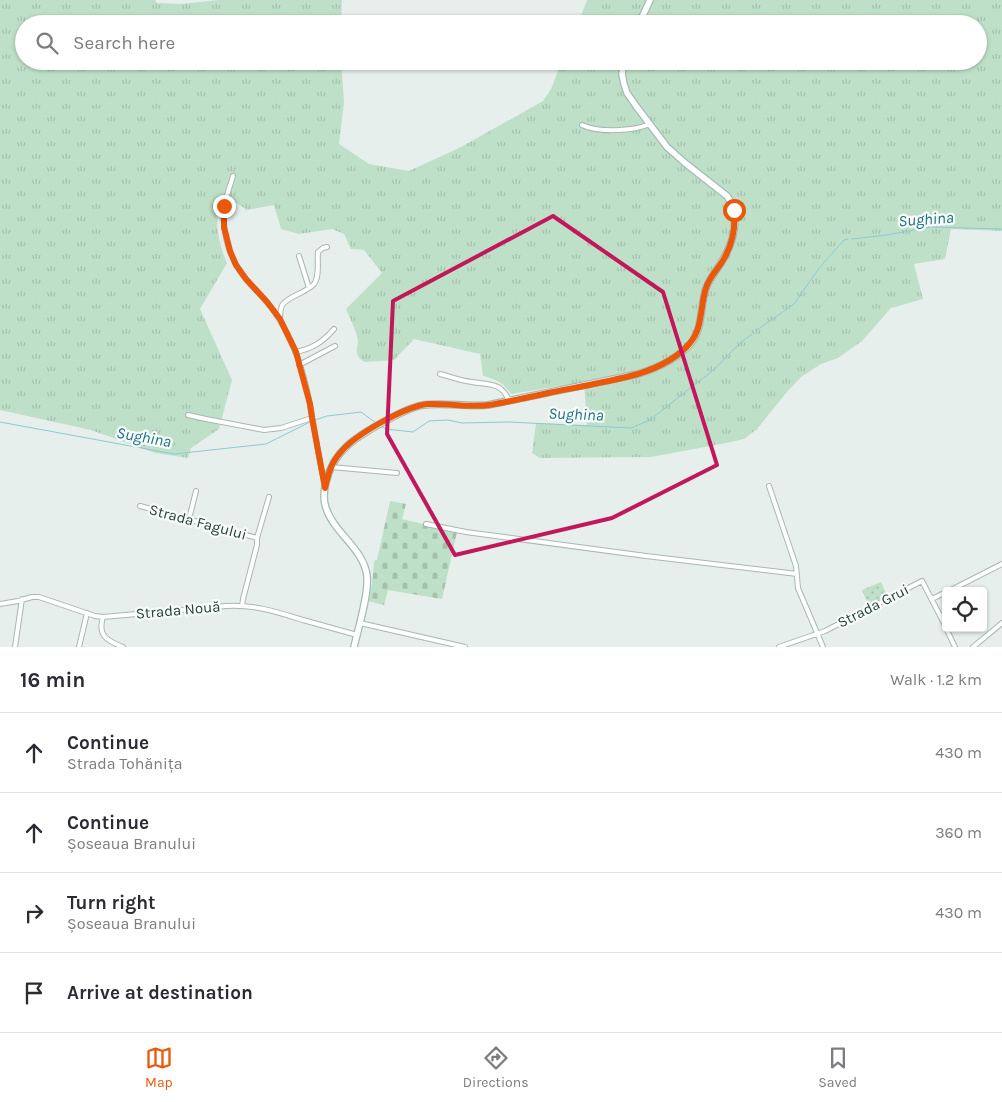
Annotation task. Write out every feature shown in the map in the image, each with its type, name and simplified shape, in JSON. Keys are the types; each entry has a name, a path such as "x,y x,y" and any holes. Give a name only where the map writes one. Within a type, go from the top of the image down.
{"main road":[{"path":"643,15 650,0"},
{"path":"354,647 367,588 366,570 361,559 328,515 324,502 325,488 331,467 336,457 344,448 374,427 406,410 422,405 488,405 609,381 649,370 680,353 696,335 706,286 724,258 732,238 734,210 727,196 676,155 650,124 625,89 622,77 623,70"}],"street":[{"path":"582,125 595,130 601,130 635,129 650,124"},
{"path":"233,176 224,212 224,227 230,251 240,272 280,319 296,352 308,395 325,488"},
{"path":"280,319 284,303 314,284 317,278 318,252 327,247"},
{"path":"299,256 309,288"},
{"path":"296,352 315,346 334,329"},
{"path":"299,365 335,346"},
{"path":"440,374 470,382 497,386 505,392 509,401"},
{"path":"188,415 264,430 281,428 312,418"},
{"path":"331,467 397,473"},
{"path":"769,486 794,559 798,588 823,647"},
{"path":"188,519 196,491"},
{"name":"Strada Fagului","path":"242,606 268,497"},
{"name":"Strada Fagului","path":"140,506 257,538"},
{"path":"426,524 466,532 797,574"},
{"name":"Strada Grui","path":"957,587 1002,564"},
{"name":"Strada Grui","path":"818,633 853,617 922,580 942,620"},
{"name":"Strada Grui","path":"932,599 942,594"},
{"name":"Strada Nouă","path":"0,604 32,596 103,617 242,606 264,609 357,634"},
{"path":"15,647 22,600"},
{"path":"79,647 87,613"},
{"path":"103,617 101,623 103,634 110,642 123,647"},
{"path":"360,622 465,647"},
{"path":"974,647 1002,623"},
{"name":"Strada Grui","path":"948,632 955,647"},
{"path":"779,647 818,633"}],"highlighted area":[{"path":"553,216 663,292 717,465 612,518 455,555 387,434 393,301"}],"green space":[{"path":"0,0 155,0 157,3 181,4 219,0 342,0 341,15 15,15 15,70 342,70 344,102 339,144 369,164 409,171 461,147 543,101 551,89 558,70 987,70 987,15 581,15 587,0 1002,0 1002,231 951,229 945,259 914,264 923,299 891,308 862,341 838,358 821,364 801,377 757,429 744,439 651,457 540,458 532,453 536,423 587,425 584,382 511,394 499,382 483,376 480,354 414,339 394,360 365,362 357,355 358,338 346,309 382,273 364,250 351,249 344,234 332,229 299,234 281,229 274,205 247,210 234,201 218,199 218,231 221,248 227,263 200,309 232,380 219,429 191,448 188,458 155,453 91,430 0,410"},
{"path":"390,501 406,504 402,519 457,532 442,599 388,590 384,605 368,601 374,563 377,560"},
{"path":"881,582 887,596 868,604 862,590"}],"waterway":[{"name":"Sughina","path":"852,239 931,227 1002,229"},
{"name":"Sughina","path":"757,330 794,304 820,267 844,240 848,239"},
{"name":"Sughina","path":"381,426 386,429 413,432 429,421 448,420 462,423 509,422 631,428 650,420 713,370 752,334"},
{"name":"Sughina","path":"315,420 327,416 361,412 376,423"},
{"name":"Sughina","path":"0,422 174,454 266,444 310,422"}],"route":[{"path":"224,206 224,227 230,251 236,265 280,319 296,352 310,404 325,488 331,467 336,457 344,448 367,431 414,407 429,404 476,406 500,403 638,374 675,357 690,344 696,335 706,286 730,245 734,231 734,210"}]}
